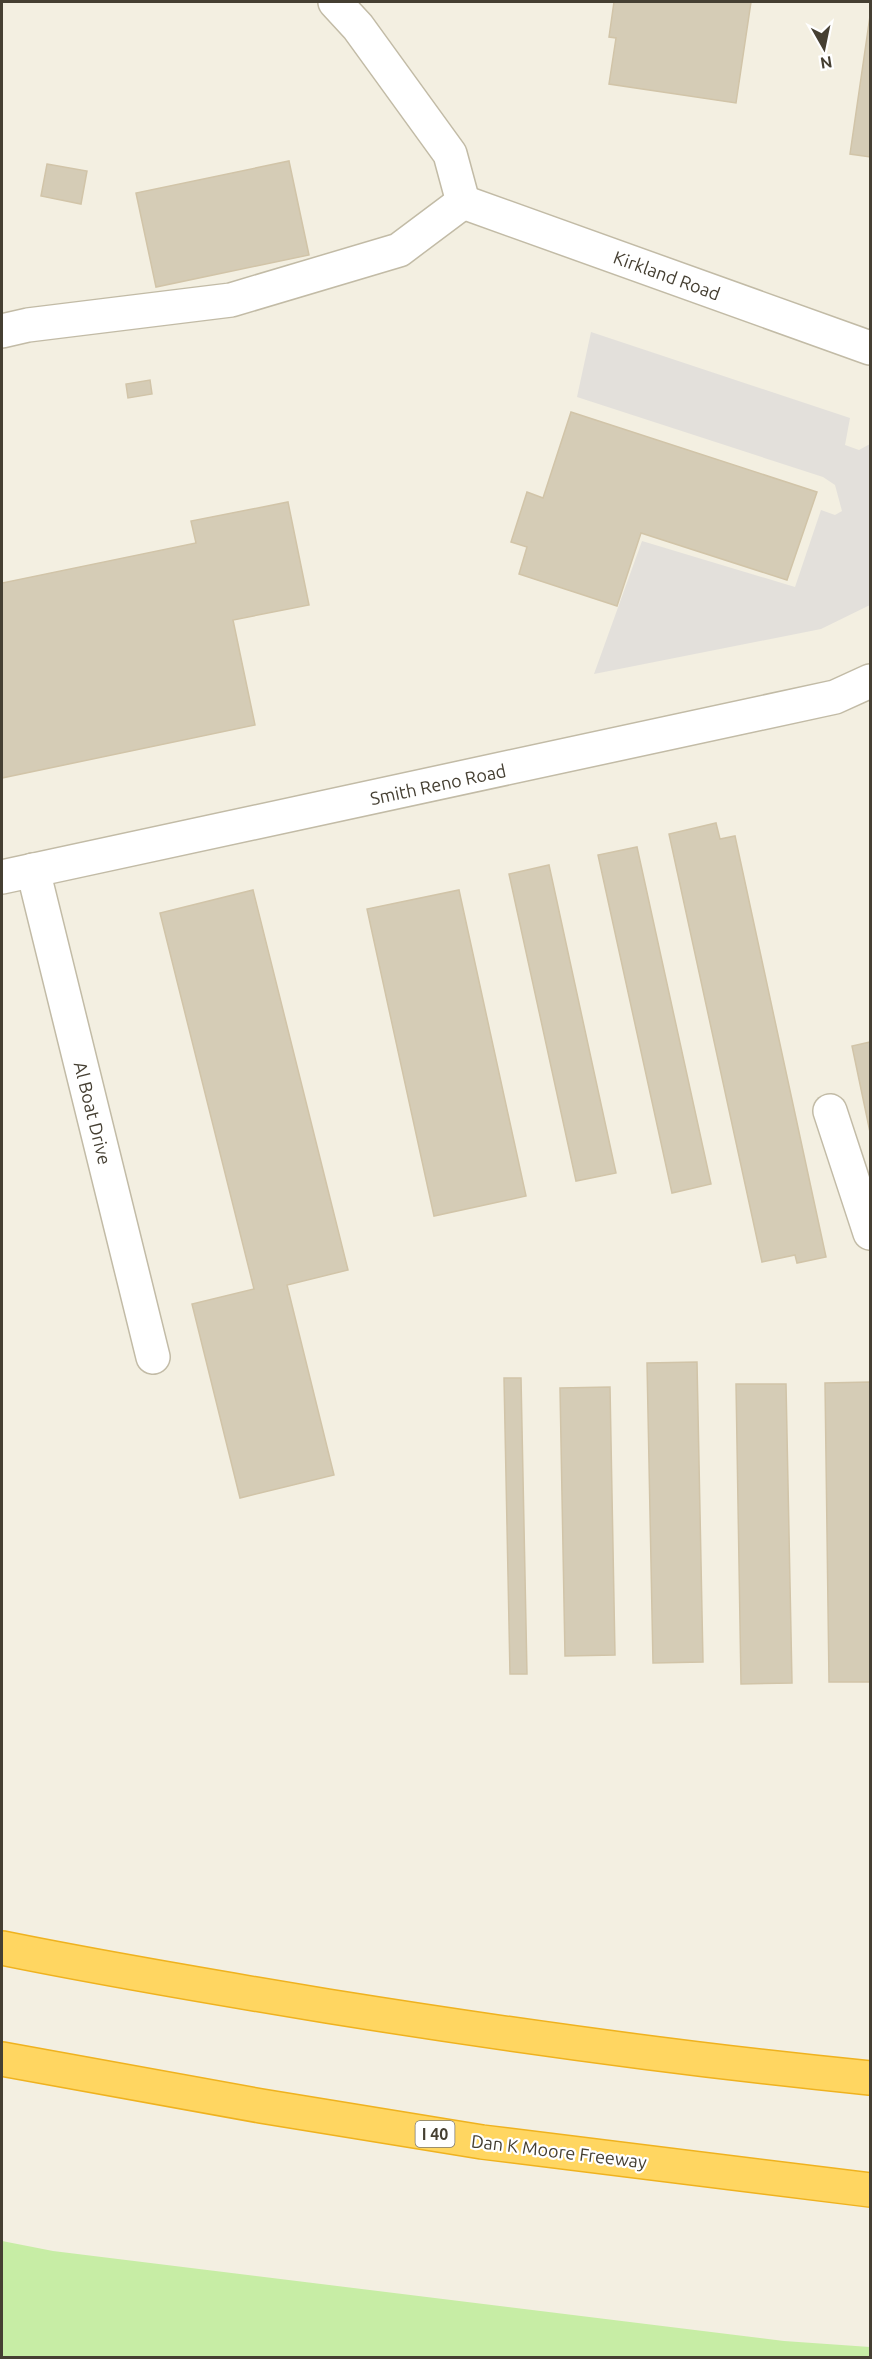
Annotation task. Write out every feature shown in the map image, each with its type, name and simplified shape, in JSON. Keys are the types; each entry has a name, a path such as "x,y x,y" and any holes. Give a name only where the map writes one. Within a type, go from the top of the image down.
{"highway":[{"path":"2,1948 112,1971 513,2035 716,2062 870,2078"},
{"name":"Dan K Moore Freeway","path":"2,2059 261,2106 482,2142 870,2190"}],"street":[{"path":"2,331 28,325 231,300 399,250 463,202 450,154 358,27 335,2"},
{"name":"Kirkland Road","path":"463,202 870,348"},
{"name":"Smith Reno Road","path":"2,876 835,697 870,681"},
{"name":"Al Boat Drive","path":"33,870 153,1357"},
{"path":"830,1111 870,1233"}],"green space":[{"path":"2,2241 53,2251 784,2341 870,2347 870,2357 2,2357"}],"shaded area":[{"path":"591,332 850,418 845,445 859,450 870,444 870,605 821,629 594,674 642,541 795,587 821,510 835,515 842,511 835,485 823,477 577,397"}],"building":[{"path":"614,2 751,2 736,103 609,84 616,38 609,37"},
{"path":"870,16 870,157 850,154"},
{"path":"289,161 309,255 156,287 136,193"},
{"path":"47,164 87,171 81,204 41,196"},
{"path":"150,380 152,394 128,398 126,384"},
{"path":"571,412 817,492 787,580 641,533 617,606 519,574 527,547 511,542 527,492 543,498"},
{"path":"288,502 309,605 233,620 255,725 2,778 2,583 196,543 191,521"},
{"path":"716,823 720,839 735,836 826,1257 797,1263 795,1255 762,1262 669,834"},
{"path":"637,847 711,1184 672,1193 598,855"},
{"path":"549,865 616,1173 576,1181 509,874"},
{"path":"253,890 348,1270 287,1285 334,1475 240,1498 192,1304 254,1289 160,913"},
{"path":"459,890 526,1196 434,1216 367,909"},
{"path":"870,1042 870,1132 852,1046"},
{"path":"697,1362 703,1662 653,1663 647,1363"},
{"path":"504,1378 521,1378 527,1674 510,1674"},
{"path":"870,1382 870,1682 829,1682 825,1383"},
{"path":"736,1384 786,1384 792,1683 741,1684"},
{"path":"610,1387 615,1655 565,1656 560,1388"}]}
